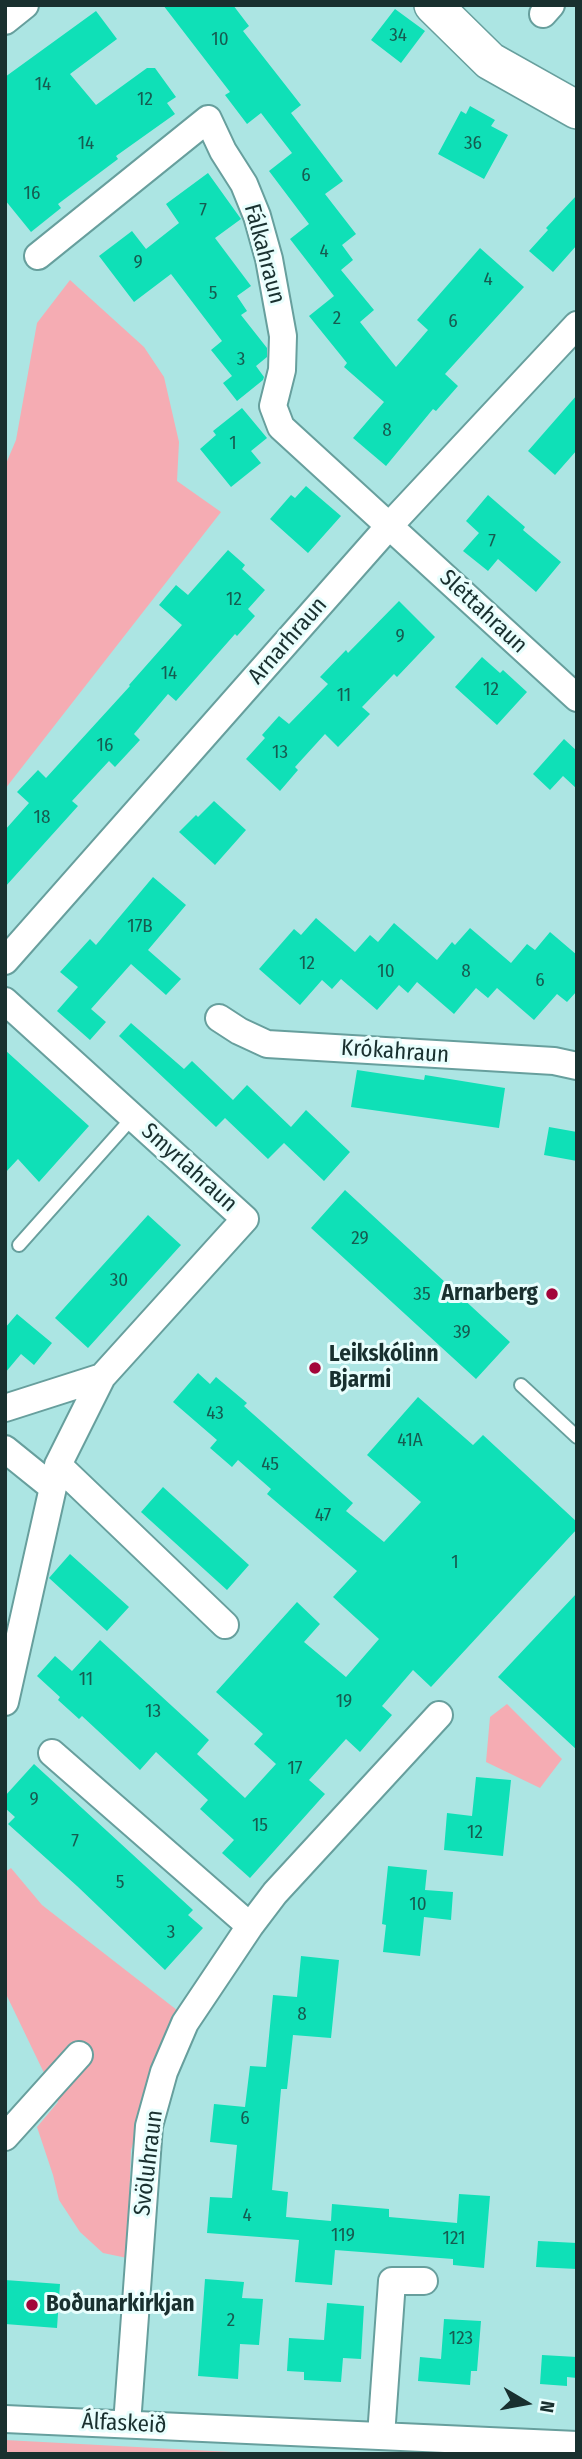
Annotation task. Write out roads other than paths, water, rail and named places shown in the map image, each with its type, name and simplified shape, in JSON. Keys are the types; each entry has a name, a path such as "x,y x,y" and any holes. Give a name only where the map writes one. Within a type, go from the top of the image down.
{"main road":[{"path":"433,5 490,61 577,110"},
{"path":"455,5 497,46 577,93"}],"street":[{"path":"5,21 25,5"},
{"name":"Fálkahraun","path":"38,257 208,119 223,151 244,184 257,216 269,259 282,335 282,370 273,406 281,427 390,525"},
{"name":"Arnarhraun","path":"5,961 390,525 577,325"},
{"name":"Sléttahraun","path":"390,525 577,698"},
{"name":"Smyrlahraun","path":"5,1000 246,1219 102,1377 55,1476 5,1702"},
{"name":"Krókahraun","path":"219,1018 267,1044 554,1061 577,1066"},
{"name":"Smyrlahraun","path":"5,1408 102,1377"},
{"path":"5,1449 55,1476 225,1625"},
{"name":"Svöluhraun","path":"127,2424 149,2126 164,2073 185,2023 275,1893 439,1716"},
{"path":"52,1753 250,1926"},
{"path":"5,2137 79,2055"},
{"path":"381,2436 392,2281 425,2281"},
{"name":"Álfaskeið","path":"5,2419 127,2424 243,2442 381,2436 577,2445"}],"lane":[{"path":"19,1245 133,1117"},
{"path":"521,1385 577,1437"}],"place":[{"name":"Arnarberg","path":"552,1294"},
{"name":"Leikskólinn Bjarmi","path":"315,1368"},
{"name":"Boðunarkirkjan","path":"32,2305"}]}
